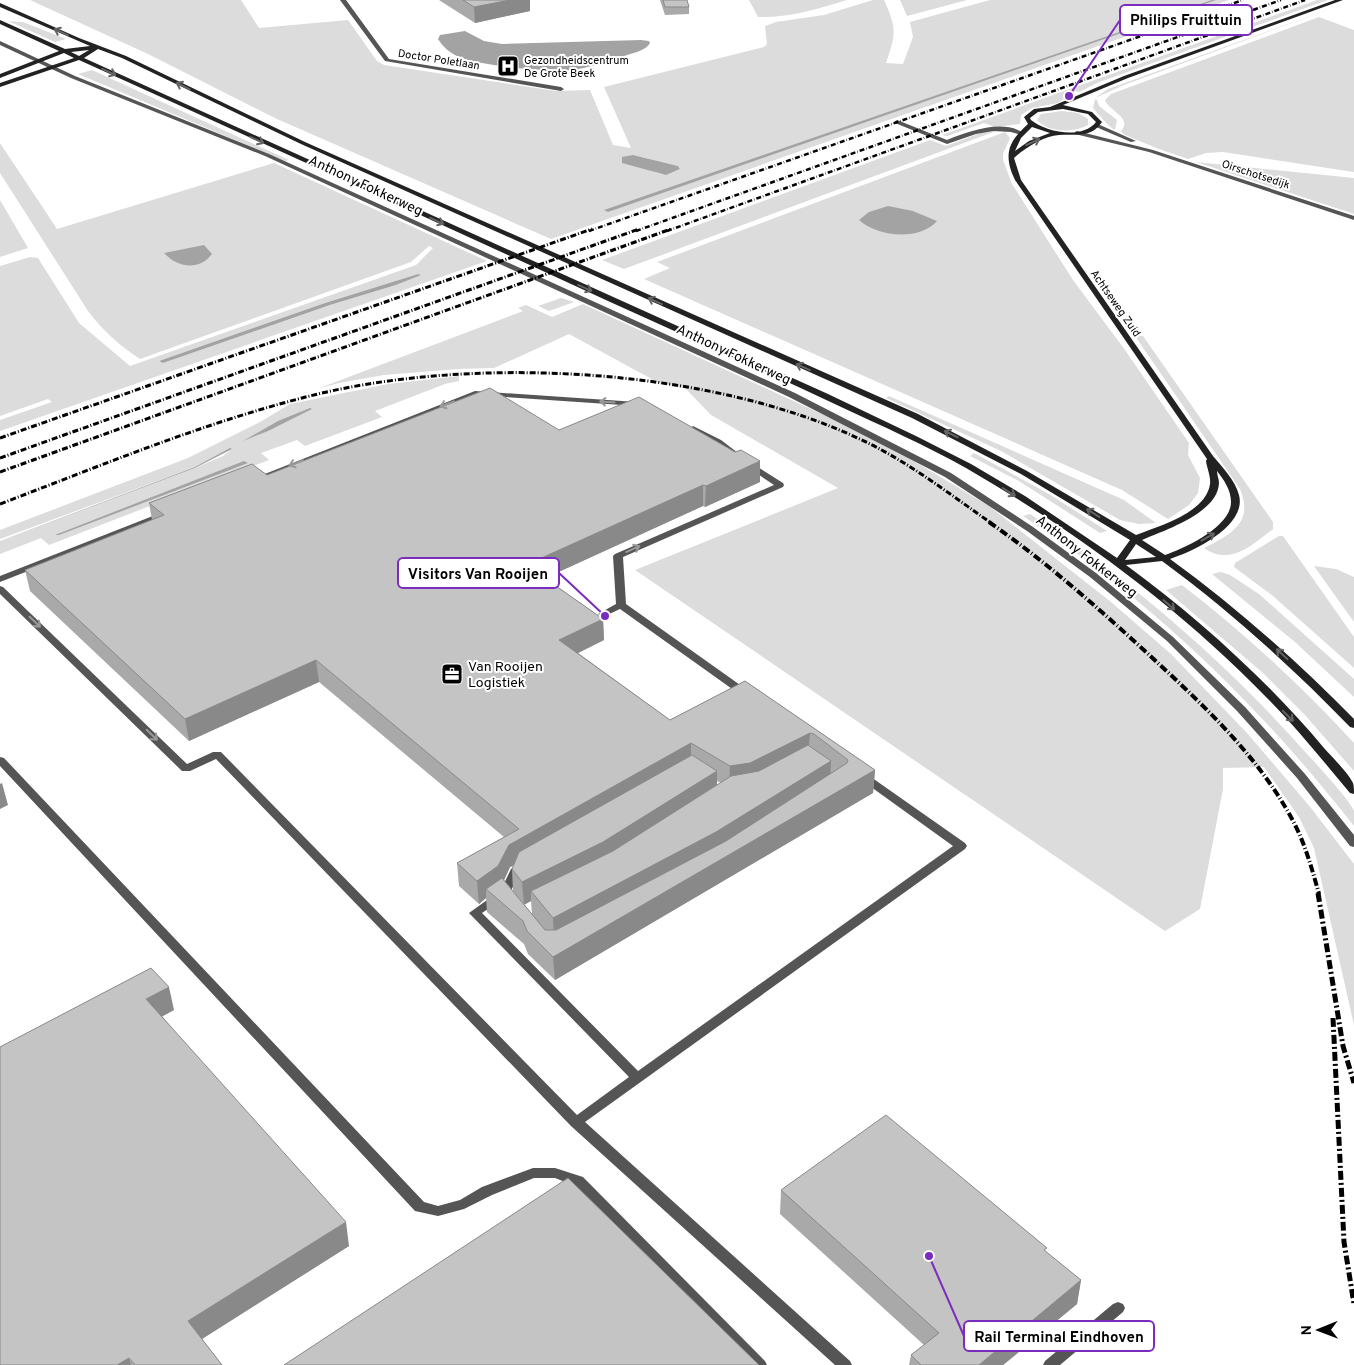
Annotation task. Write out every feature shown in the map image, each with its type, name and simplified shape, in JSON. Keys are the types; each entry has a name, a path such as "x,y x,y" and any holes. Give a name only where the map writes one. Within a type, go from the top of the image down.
{"main road":[{"path":"1087,105 1090,113 1099,122 1098,126 1090,131 1078,133 1047,132 1031,124 1028,120 1030,113 1053,107 1097,88 1340,0"},
{"name":"Anthony Fokkerweg","path":"0,5 124,57 303,143 915,416 1025,471 1135,538 1199,584 1265,638 1354,725"},
{"name":"Anthony Fokkerweg","path":"0,22 895,429 968,466 1118,563 1244,670 1306,734 1354,791"},
{"path":"0,76 65,51 98,47"},
{"path":"0,85 80,58 98,47"},
{"path":"1089,97 1097,88"},
{"path":"1053,107 1073,108 1090,113"},
{"path":"1011,158 1014,141 1031,124"},
{"path":"1011,158 1020,148 1038,139 1059,133"},
{"name":"Achtseweg Zuid","path":"1011,158 1011,166 1035,205 1227,480 1234,495 1235,507 1226,523 1216,532 1164,558 1118,563"},
{"name":"Achtseweg Zuid","path":"1135,538 1180,521 1203,506 1211,494 1215,483 1210,458"},
{"path":"1118,563 1135,538"}],"street":[{"name":"Doctor Poletlaan","path":"343,0 387,60 561,89"},
{"name":"Anthony Fokkerweg","path":"0,43 52,67 267,155 765,383 901,450 968,487 1017,519 1093,575 1190,658 1241,709 1301,776 1354,843"},
{"path":"897,122 948,142 988,128 1005,129 1021,133"},
{"name":"Oirschotsedijk","path":"1098,126 1151,150"},
{"name":"Oirschotsedijk","path":"1078,133 1151,150 1354,218"},
{"path":"247,482 475,393 645,404"},
{"path":"621,605 618,556 780,485 718,442 686,425"},
{"path":"0,578 174,511"},
{"path":"0,588 186,769 217,754 576,1122 845,1365"},
{"path":"603,614 621,605"},
{"path":"621,605 759,703"},
{"path":"0,760 420,1207 438,1211 464,1204 487,1190 533,1173 555,1173 578,1181 760,1365"},
{"path":"576,1122 962,846 856,772"},
{"path":"533,862 516,872 508,895 476,914 638,1078"},
{"path":"1050,1365 1118,1308"}],"shaded area":[{"path":"30,0 241,0 259,28 348,20 377,61 384,65 556,91 590,90 613,145 631,148 604,87 764,47 767,44 765,26 776,22 824,15 873,0 884,0 894,31 886,63 903,64 913,37 910,22 990,0 1229,0 551,239 277,119 148,54","holes":["633,155 678,166 680,169 665,174 654,172"]},
{"path":"749,0 847,0 814,10 758,17"},
{"path":"900,0 967,0 907,16"},
{"path":"1216,0 608,212 604,210"},
{"path":"1317,0 1328,0 1097,83 1079,92 1076,91 1058,103 1032,108 1021,115 1020,124 995,127 984,123 947,136 942,135"},
{"path":"1354,0 1124,85 1095,98 1108,89"},
{"path":"1319,17 1354,30 1354,172 1223,152 1206,153 1188,159 1123,134 1121,131 1124,126 1122,118 1105,100 1111,94"},
{"path":"8,21 23,22 66,39 55,42"},
{"path":"465,31 484,41 502,44 641,40 649,41 650,43 638,51 585,68 572,70 530,69 467,60 451,53 438,39 440,35"},
{"path":"92,70 289,160 285,161 78,74"},
{"path":"1095,99 1099,106 1117,120 1115,130 1093,108"},
{"path":"1062,111 1078,113 1088,119 1088,125 1082,128 1061,130 1048,127 1037,120 1041,114"},
{"path":"999,130 624,269 602,260 930,140 946,146 986,131"},
{"path":"1005,132 1010,138 1003,154 1003,160 1012,184 1073,280 1125,350 1189,443 1188,455 1200,478 1198,493 1189,505 1168,519 1122,490 644,279 670,268 657,262","holes":["913,211 936,221 920,231 898,233 876,229 859,220"]},
{"path":"0,143 57,229 274,163 487,261 0,431 0,420 52,402 48,399 0,416 0,266 30,257 38,258 79,323 130,366 416,265 433,248 429,246 411,262 140,359 112,337 88,311 0,173","holes":["418,274 420,275 396,285 330,305 163,363 159,361 325,303"]},
{"path":"633,155 678,166 680,169 666,175 622,163 622,157"},
{"path":"1196,162 1354,178 1354,214"},
{"path":"0,200 28,248 0,257"},
{"path":"888,206 913,211 937,221 920,232 898,234 876,230 859,220 869,212"},
{"path":"204,245 212,254 201,263 195,265 188,266 176,262 164,253"},
{"path":"418,274 421,275 396,285 330,305 163,363 159,361 325,303"},
{"path":"561,298 574,302 549,311 538,306"},
{"path":"583,304 850,427 907,457 989,506 1111,602 1171,654 1248,734 1311,808 1354,864 1354,1025 1314,848 1299,817 1264,767 1223,768 1223,789 1200,909 1165,931 635,570 838,488 711,415 685,388 659,383 569,334 494,368 384,375 317,389 523,311 518,308 526,305 552,317"},
{"path":"1135,336 1143,336 1273,522 1273,529 1257,542 1240,552 1223,555 1204,548 1223,538 1238,526 1244,510 1244,500 1240,489"},
{"path":"459,376 459,381 445,384 375,411 382,417 305,446 297,440 261,453 269,460 49,545 41,538 0,554 0,541 195,468 223,456 232,449 195,467 0,539 0,530 188,458 260,422 290,404 388,384"},
{"path":"889,396 1124,500 1156,523 1139,524 1120,520 1001,451 886,398"},
{"path":"310,408 312,409 243,441 278,421"},
{"path":"230,448 232,449 195,468 0,541 195,467"},
{"path":"974,453 1049,494 1107,531 1100,533 1019,481 970,456"},
{"path":"244,461 248,463 55,535"},
{"path":"1030,514 1105,567 1142,596 1211,656 1277,721 1326,774 1354,811 1354,826 1281,739 1242,697 1159,619 1116,583 1023,516"},
{"path":"1279,536 1283,536 1354,637 1354,668 1273,596 1234,567 1235,563"},
{"path":"1314,566 1336,569 1354,577 1354,622"},
{"path":"1221,572 1230,575 1259,594 1354,679 1354,697 1295,642 1212,574"},
{"path":"1182,585 1271,660 1354,743 1354,771 1304,714 1263,673 1166,590"}],"building":[{"path":"463,0 510,0 474,7"},
{"path":"663,0 687,0 689,7 665,7"},
{"path":"490,388 559,430 639,397 735,452 741,450 760,461 526,565 603,619 559,640 670,720 745,681 875,770 553,957 527,931 523,921 486,889 502,878 545,930 556,930 726,841 847,763 848,760 814,734 810,733 750,763 730,766 691,743 509,845 498,866 477,881 457,863 519,829 316,660 185,719 25,570 164,515 149,503 252,464 267,475"},
{"path":"808,745 831,761 716,832 553,918 531,891 613,851 731,776 759,771"},
{"path":"692,755 717,771 603,842 522,882 512,869 519,852"},
{"path":"151,968 169,987 146,999 346,1222 188,1321 222,1365 135,1365 129,1358 117,1365 0,1365 0,1047"},
{"path":"886,1115 1047,1248 1044,1250 1081,1280 979,1365 921,1365 911,1355 939,1333 781,1190"},
{"path":"568,1178 759,1365 284,1365"}],"railway":[{"path":"589,231 1243,0"},
{"path":"636,231 1281,0"},
{"path":"667,231 1305,0"},
{"path":"0,438 592,229"},
{"path":"0,458 639,229"},
{"path":"0,472 671,229"},
{"path":"0,504 187,433 302,398 367,384 438,376 513,373 589,375 664,383 737,397 806,417 868,443 900,460 991,523"},
{"path":"989,522 1030,552 1089,601 1207,710 1245,751 1278,795 1297,828 1319,894"},
{"path":"1318,893 1343,1046 1354,1083"},
{"path":"1333,1018 1344,1242 1354,1304"}],"place":[{"name":"Gezondheidscentrum De Grote Beek","path":"508,66"},
{"name":"Philips Fruittuin","path":"1069,96"},
{"name":"Visitors Van Rooijen","path":"605,616"},
{"name":"Van Rooijen Logistiek","path":"452,674"},
{"name":"Rail Terminal Eindhoven","path":"929,1256"}]}
